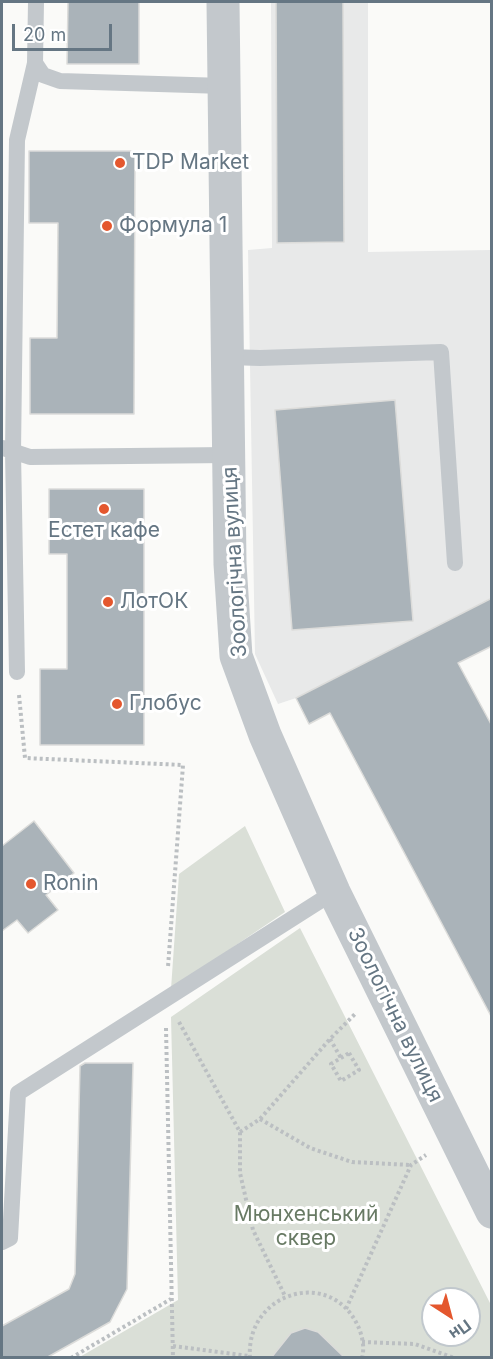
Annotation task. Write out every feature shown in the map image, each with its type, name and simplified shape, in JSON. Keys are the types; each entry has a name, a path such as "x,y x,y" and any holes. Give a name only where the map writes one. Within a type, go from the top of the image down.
{"street":[{"name":"Зоологічна вулиця","path":"223,2 230,564 236,656 265,735 334,892 492,1212"}],"lane":[{"path":"17,672 7,450 17,140 35,63 36,2"},
{"path":"35,63 43,75 60,81 224,86"},
{"path":"228,357 441,352 455,563"},
{"path":"7,450 30,457 229,455"},
{"path":"2,1242 10,1238 18,1093 334,892"}],"path":[{"path":"17,672 24,758 183,765 166,999 172,1358"},
{"path":"166,999 240,1132 240,1173 254,1230 285,1296"},
{"path":"240,1132 260,1119 355,1014"},
{"path":"330,1039 341,1058"},
{"path":"349,1053 359,1070 341,1081 331,1064 341,1058 349,1053"},
{"path":"260,1119 310,1148 352,1162 411,1165"},
{"path":"346,1309 411,1165 427,1154"},
{"path":"172,1346 250,1357 250,1337 257,1319 269,1306 285,1296 304,1292 323,1294 340,1303 353,1316 361,1333 362,1358"},
{"path":"71,1358 171,1299"},
{"path":"362,1342 415,1344 454,1358"}],"shaded area":[{"path":"271,2 368,2 368,252 491,250 491,598 296,698 278,704 255,654 248,250 272,248"}],"green space":[{"path":"245,826 285,912 171,989 179,874"},
{"name":"Мюнхенський сквер","path":"300,928 491,1305 491,1357 78,1358 178,1300 171,1017"}],"building":[{"path":"68,2 139,2 139,64 67,64"},
{"path":"276,2 343,2 344,242 277,243"},
{"path":"29,151 135,151 134,414 30,414 30,338 57,338 58,223 29,223"},
{"path":"395,400 413,621 292,630 275,410"},
{"path":"49,489 144,489 144,745 40,745 40,669 67,669 67,554 49,554"},
{"path":"492,598 492,646 458,663 492,726 492,1018 330,713 309,724 296,698"},
{"name":"Ronin","path":"34,821 74,873 46,895 58,910 28,933 17,920 2,931 2,846"},
{"path":"85,1063 133,1063 127,1289 110,1322 46,1358 2,1358 2,1326 69,1289 75,1274 80,1066"},
{"path":"305,1328 318,1332 345,1358 271,1358 291,1333"}],"place":[{"name":"TDP Market","path":"120,163"},
{"name":"Формула 1","path":"107,226"},
{"name":"Естет кафе","path":"104,509"},
{"name":"ЛотОК","path":"108,602"},
{"name":"Глобус","path":"117,704"},
{"name":"Ronin","path":"31,884"}]}
